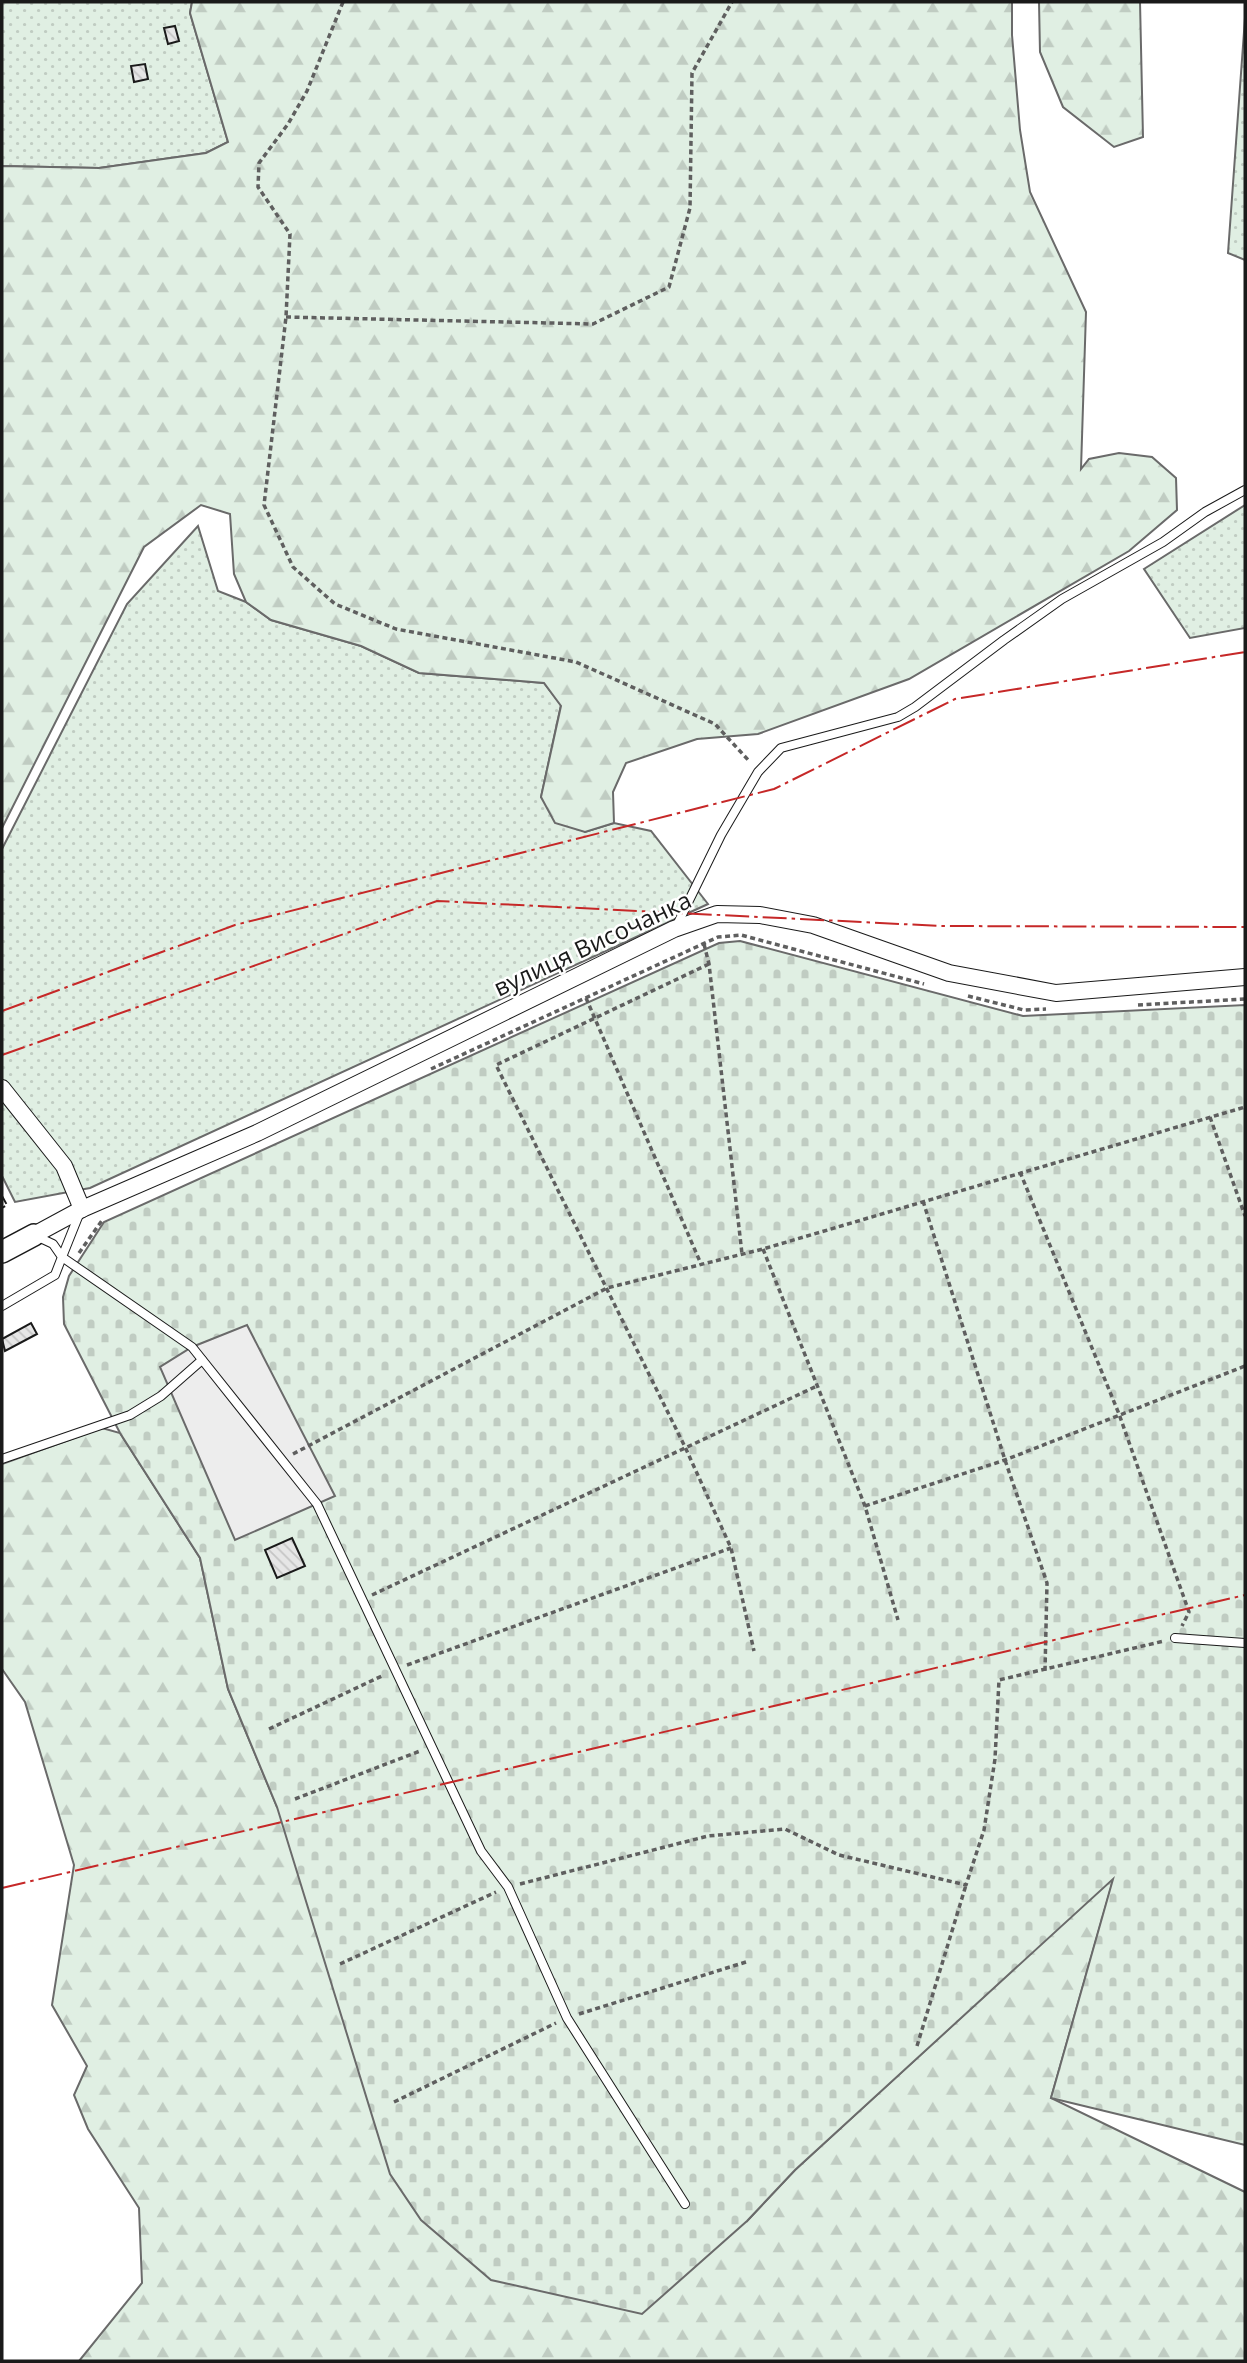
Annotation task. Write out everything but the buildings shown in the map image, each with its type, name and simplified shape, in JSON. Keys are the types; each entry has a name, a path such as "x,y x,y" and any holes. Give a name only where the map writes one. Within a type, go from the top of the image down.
{"street":[{"name":"вулиця Височанка","path":"2,1252 82,1209 257,1133 674,929 717,914 760,915 813,925 950,973 1056,993 1245,977"},
{"path":"2,1088 64,1166 82,1209"}],"lane":[{"path":"674,929 721,835 758,772 782,748 898,717 915,708 1062,599 1163,542 1205,512 1245,490"},
{"path":"2,1306 55,1275 82,1209"},
{"path":"34,1235 53,1244 62,1257 192,1347 317,1504 481,1851 508,1887 567,2018 685,2204"},
{"path":"2,1459 130,1415 161,1396 202,1360"},
{"path":"1175,1638 1245,1643"}],"path":[{"path":"342,2 307,91 288,124 259,163 258,187 290,234 286,317 264,505 293,567 335,604 396,629 576,662 715,724 758,772"},
{"path":"286,317 593,324 669,286 690,208 692,73 732,2"},
{"path":"421,1073 718,937 740,935 930,985"},
{"path":"704,944 709,964 742,1254"},
{"path":"709,964 496,1065 686,1449 731,1548 754,1651"},
{"path":"957,992 1024,1010 1052,1009"},
{"path":"586,998 701,1264"},
{"path":"1135,1005 1245,999"},
{"path":"282,1460 607,1288 763,1249 1245,1107"},
{"path":"1210,1117 1245,1216"},
{"path":"917,2046 984,1830 996,1759 999,1680 1175,1638 1189,1612 1119,1414 1020,1172"},
{"path":"923,1201 1047,1583 1045,1671"},
{"path":"73,1264 103,1219"},
{"path":"763,1249 865,1507 898,1620"},
{"path":"865,1507 1005,1460 1245,1366"},
{"path":"364,1599 817,1386"},
{"path":"269,1729 396,1669 731,1548"},
{"path":"295,1800 432,1746"},
{"path":"340,1964 508,1887 708,1836 785,1829 839,1855 966,1885"}],"green space":[{"path":"2,2 192,2 190,13 228,142 206,153 99,168 2,166"},
{"path":"192,2 1012,2 1020,130 1030,192 1086,312 1081,469 1089,459 1119,453 1152,457 1176,478 1177,510 1129,551 909,679 758,734 697,739 626,763 613,792 614,823 585,832 555,823 541,797 561,706 544,683 419,673 361,646 271,620 246,602 234,574 230,514 201,505 144,547 2,828 2,166 99,168 206,153 228,142 190,13"},
{"path":"1039,2 1140,2 1143,137 1114,147 1063,107 1040,52"},
{"path":"1245,18 1245,260 1228,253"},
{"path":"1245,505 1245,628 1190,638 1144,569"},
{"path":"198,526 218,591 246,602 271,620 361,646 419,673 544,683 561,705 541,797 585,832 614,823 651,831 708,904 90,1188 15,1202 2,1176 2,849 127,604"},
{"path":"740,941 1023,1016 1245,1005 1245,2145 1051,2098 1113,1879 795,2170 747,2221 642,2314 491,2280 421,2220 390,2174 277,1807 228,1689 200,1558 120,1433 64,1324 63,1297 69,1276 104,1222 719,943"},
{"path":"102,1428 120,1433 200,1558 228,1689 277,1807 747,2221 795,2170 1114,1877 1051,2098 1245,2192 1245,2361 79,2361 142,2283 139,2208 88,2129 74,2095 87,2066 52,2005 74,1865 25,1702 2,1669 2,1464"}],"shaded area":[{"path":"247,1325 335,1496 235,1540 160,1367 192,1347"}],"fence":[{"path":"2,1196 7,1205 2,1208"}],"power":[{"path":"2,1011 235,925 774,789 955,699 1245,652"},
{"path":"2,1055 437,901 941,926 1245,927"},
{"path":"2,1888 1245,1595"}]}
